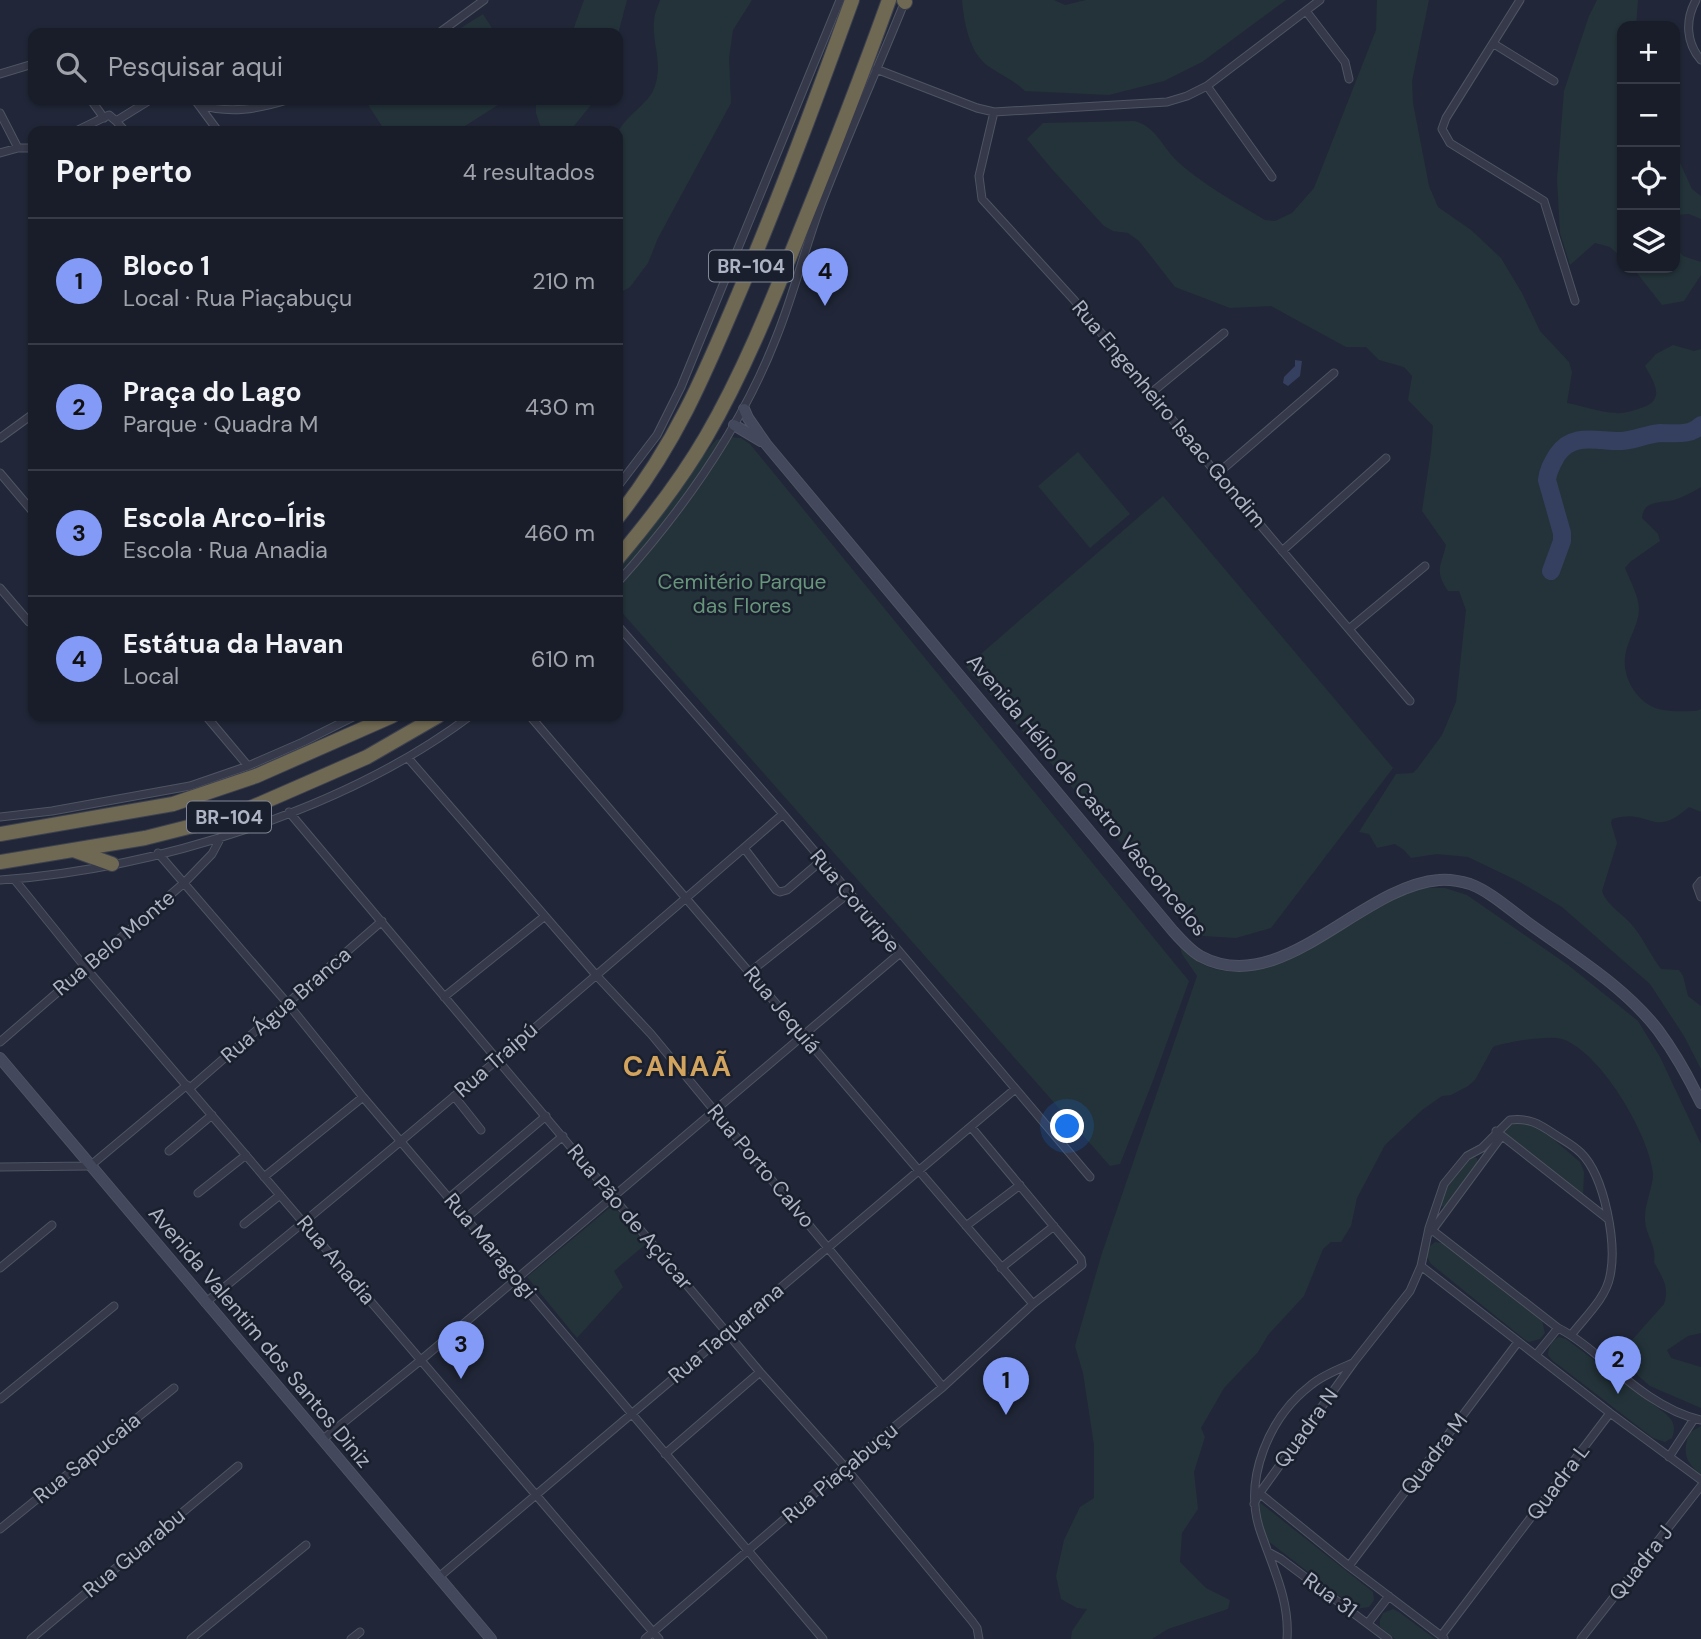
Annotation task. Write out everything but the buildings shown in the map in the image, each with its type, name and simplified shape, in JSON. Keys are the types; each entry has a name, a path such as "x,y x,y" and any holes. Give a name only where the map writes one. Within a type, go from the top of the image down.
{"highway":[{"name":"BR-104","path":"623,511 668,447 706,372 782,194 852,0"},
{"name":"BR-104","path":"623,552 647,523 706,437 754,341 816,206 890,0"},
{"name":"BR-104","path":"2,833 173,804 256,776 381,721"},
{"name":"BR-104","path":"0,862 145,838 249,810 367,757 429,721"},
{"path":"72,850 112,864"}],"street":[{"path":"446,28 484,0"},
{"path":"623,479 657,435 681,387 840,0"},
{"path":"876,69 994,112 1167,102 1207,86 1320,0"},
{"path":"1520,0 1446,118 1442,129 1450,142 1544,201 1575,301"},
{"path":"1696,0 1688,19 1689,36 1693,52 1701,61"},
{"path":"623,576 661,534 744,409 776,338 816,206 905,1"},
{"path":"1306,11 1345,62 1349,79"},
{"path":"1494,44 1554,81"},
{"path":"0,74 28,66"},
{"path":"1207,86 1272,177"},
{"path":"95,105 104,118"},
{"path":"116,121 142,105"},
{"path":"199,105 214,126"},
{"path":"205,105 227,111 266,105"},
{"name":"Rua Engenheiro Isaac Gondim","path":"994,112 979,176 982,199 1074,300 1217,474 1410,701"},
{"path":"0,113 18,148"},
{"path":"87,126 111,115 120,126"},
{"path":"0,153 28,148"},
{"path":"1151,393 1224,333"},
{"path":"1217,474 1334,373"},
{"name":"Avenida Hélio de Castro Vasconcelos","path":"744,409 766,444 1173,931 1199,955 1219,963 1263,964 1290,953 1399,890 1437,880 1469,884 1484,891 1554,942 1635,1005 1657,1029 1683,1066 1701,1103"},
{"path":"0,438 28,418"},
{"name":"Avenida Hélio de Castro Vasconcelos","path":"734,425 766,444"},
{"path":"1282,551 1386,458"},
{"path":"0,473 28,506"},
{"path":"1349,629 1425,566"},
{"path":"0,588 28,621"},
{"name":"Rua Coruripe","path":"623,632 783,814 1090,1177"},
{"path":"210,721 248,766"},
{"path":"0,817 52,811 177,788 248,766 345,721"},
{"path":"0,880 112,864 221,837 257,825 332,795 408,758 463,721"},
{"name":"Rua Jequiá","path":"534,721 1033,1304"},
{"name":"Rua Porto Calvo","path":"408,758 596,975 651,1034 943,1387"},
{"name":"Rua Pão de Açúcar","path":"289,812 760,1372 845,1467 972,1621 977,1628 979,1639"},
{"name":"Rua Traipú","path":"205,1303 401,1141 783,814"},
{"name":"Rua Belo Monte","path":"0,1042 184,883 212,853 221,837"},
{"path":"744,848 780,892 787,890 821,861"},
{"name":"Rua Maragogi","path":"158,853 823,1639"},
{"name":"Rua Anadia","path":"14,879 85,967 656,1636"},
{"path":"1701,881 1697,886 1701,897"},
{"path":"750,972 849,893"},
{"path":"444,997 545,916"},
{"name":"Rua Água Branca","path":"90,1166 288,1004 382,921"},
{"path":"322,1440 421,1360 900,954"},
{"name":"Avenida Valentim dos Santos Diniz","path":"0,1058 491,1639"},
{"name":"Rua Taquarana","path":"439,1577 1014,1090"},
{"path":"454,1096 481,1130"},
{"path":"264,1177 363,1097"},
{"path":"169,1151 212,1115"},
{"path":"449,1198 546,1116"},
{"path":"1424,1245 1510,1120 1526,1119 1544,1127 1580,1153 1597,1178 1609,1220 1611,1275 1606,1290 1572,1334"},
{"path":"971,1127 1054,1226 1001,1268"},
{"path":"1498,1134 1609,1220"},
{"path":"1287,1639 1288,1620 1254,1504 1262,1457 1269,1438 1291,1403 1324,1376 1354,1362 1410,1291 1421,1266 1424,1245 1444,1184 1467,1156 1482,1148 1498,1134"},
{"path":"467,1218 563,1136"},
{"path":"198,1194 246,1155"},
{"path":"0,1167 90,1166"},
{"path":"965,1226 1020,1185"},
{"path":"244,1224 280,1195"},
{"path":"0,1268 52,1225"},
{"name":"Rua Piaçabuçu","path":"645,1639 656,1636 749,1549 943,1387 1033,1304 1082,1264 1082,1259 1054,1226"},
{"path":"1432,1230 1558,1328 1572,1334 1641,1391 1698,1420 1670,1457"},
{"path":"1421,1266 1701,1480"},
{"path":"0,1399 114,1306"},
{"path":"1536,1354 1558,1328"},
{"name":"Quadra M","path":"1349,1566 1518,1342"},
{"name":"Quadra N","path":"1259,1494 1354,1362"},
{"path":"665,1454 760,1372"},
{"name":"Rua Sapucaia","path":"0,1528 174,1388"},
{"name":"Quadra L","path":"1443,1638 1610,1413"},
{"name":"Rua Guarabu","path":"31,1639 238,1466"},
{"name":"Quadra N","path":"1256,1485 1259,1494"},
{"name":"Quadra J","path":"1581,1639 1701,1486"},
{"path":"1254,1504 1259,1494 1443,1638"},
{"path":"191,1639 306,1545"},
{"name":"Rua 31","path":"1270,1553 1388,1639"},
{"path":"1368,1623 1388,1596"},
{"path":"351,1639 360,1632"}],"green space":[{"path":"584,0 627,0 620,28 574,28"},
{"path":"660,0 752,0 733,30 729,58 731,103 658,238 648,263 630,287 623,291 622,126 648,99 655,86 658,61 654,38 655,13"},
{"path":"962,0 1054,0 1065,5 1086,0 1286,0 1202,62 1164,81 1109,95 1025,91 988,66 976,53 966,27"},
{"path":"1377,0 1429,0 1412,81 1413,103 1429,186 1438,207 1471,230 1501,258 1540,331 1569,362 1572,372 1567,403 1619,413 1647,406 1656,392 1645,366 1656,354 1673,345 1694,351 1701,349 1701,487 1674,500 1649,505 1643,512 1642,518 1658,534 1660,541 1625,568 1636,594 1639,610 1626,651 1625,666 1626,675 1634,691 1647,704 1667,711 1701,709 1701,812 1689,807 1667,821 1658,822 1625,816 1612,819 1617,843 1602,891 1608,902 1636,930 1661,969 1679,970 1688,996 1701,1006 1701,1069 1684,1036 1650,984 1562,907 1518,881 1468,857 1437,854 1411,858 1395,844 1377,848 1369,834 1359,832 1396,774 1413,773 1417,769 1442,735 1456,702 1466,610 1459,591 1448,591 1441,578 1440,568 1446,545 1422,511 1433,426 1408,400 1412,376 1404,367 1379,360 1366,347 1346,347 1271,306 1230,308 1175,287 1139,241 1128,233 1113,231 1104,226 1027,139 1043,123 1134,121 1148,127 1177,161 1198,178 1265,220 1275,221 1292,213 1314,188 1376,30"},
{"path":"1597,0 1638,0 1636,21 1617,21 1617,253 1610,247 1595,243 1570,265 1560,233 1557,179 1564,91"},
{"path":"483,14 492,28 461,28"},
{"path":"368,105 498,105 465,126 382,126"},
{"path":"536,105 591,105 574,126 540,126"},
{"path":"1680,163 1692,189 1701,196 1701,219 1689,214 1680,215"},
{"path":"1680,252 1683,256 1701,262 1701,275 1684,301 1662,305 1637,273 1680,273"},
{"name":"Cemitério Parque das Flores","path":"741,438 750,444 1189,981 1120,1164 1110,1166 623,614 623,555 716,440"},
{"path":"1078,452 1130,514 1090,548 1038,486"},
{"path":"1163,496 1393,768 1271,928 1236,938 1203,936 966,667"},
{"path":"1414,888 1445,888 1467,895 1568,965 1638,1021 1660,1057 1701,1144 1701,1333 1688,1336 1667,1350 1671,1358 1701,1367 1701,1408 1650,1386 1617,1357 1664,1304 1666,1292 1654,1262 1654,1251 1645,1221 1653,1173 1650,1157 1620,1096 1592,1060 1562,1039 1527,1040 1493,1047 1475,1080 1451,1095 1442,1096 1422,1110 1385,1145 1357,1198 1351,1226 1341,1242 1331,1242 1323,1249 1304,1296 1224,1388 1201,1428 1205,1437 1194,1472 1198,1509 1182,1533 1180,1562 1206,1588 1230,1600 1228,1609 1168,1629 1152,1639 1071,1639 1072,1631 1087,1609 1077,1608 1061,1599 1056,1576 1064,1540 1080,1507 1094,1498 1094,1445 1083,1373 1075,1346 1102,1253 1197,976 1179,945 1198,961 1218,970 1239,971 1261,967 1304,949"},
{"path":"1514,1123 1528,1124 1546,1133 1580,1162 1584,1172 1583,1197 1502,1131"},
{"path":"1471,1156 1477,1158 1478,1163 1444,1207 1440,1206 1448,1183"},
{"path":"613,1205 646,1244 614,1271 623,1287 577,1338 527,1277"},
{"path":"1435,1242 1442,1243 1542,1321 1545,1333 1540,1339 1529,1342 1524,1339 1431,1264 1427,1257 1429,1247"},
{"path":"1559,1337 1566,1339 1666,1414 1674,1425 1672,1438 1665,1442 1653,1438 1552,1360 1548,1355 1549,1349 1552,1342"},
{"path":"1701,1426 1701,1474 1688,1461 1686,1446 1689,1433"},
{"path":"1258,1501 1373,1592 1374,1600 1369,1607 1356,1609 1268,1541"},
{"path":"1393,1609 1435,1639 1395,1639 1380,1627 1383,1613"}],"water":[{"path":"1295,360 1302,361 1300,376 1288,386 1283,383 1284,377 1295,366"}],"waterway":[{"path":"1551,571 1562,541 1562,533 1547,480 1552,464 1563,448 1579,440 1622,441 1660,433 1687,432 1701,425"}],"place":[{"name":"Estátua da Havan","path":"825,306"},
{"name":"Escola Arco-Íris","path":"461,1379"},
{"name":"Praça do Lago","path":"1618,1394"},
{"name":"Bloco 1","path":"1006,1415"}],"district":[{"name":"CANAÃ","path":"678,1066"}]}
